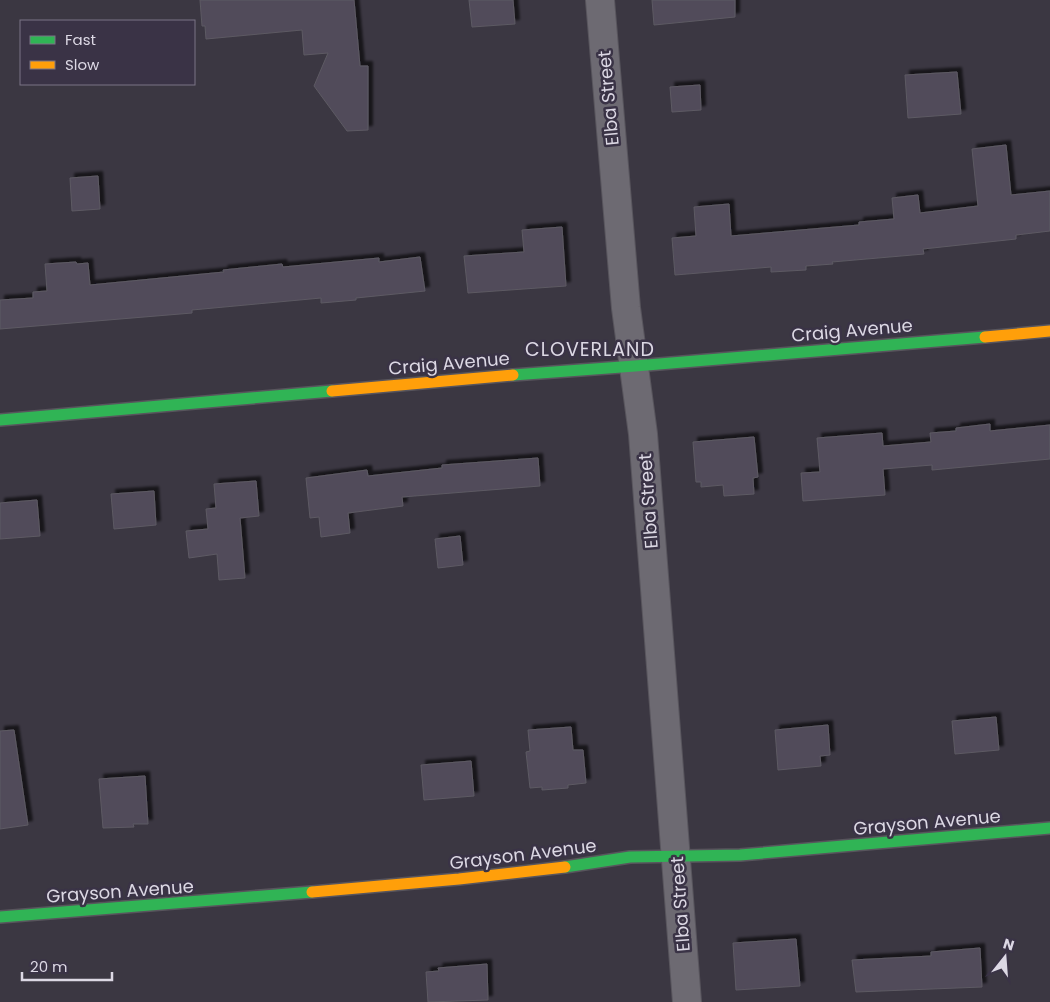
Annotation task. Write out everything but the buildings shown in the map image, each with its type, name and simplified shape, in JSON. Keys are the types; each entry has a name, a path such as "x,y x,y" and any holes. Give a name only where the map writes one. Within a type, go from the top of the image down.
{"street":[{"name":"Elba Street","path":"600,0 626,308 643,434 687,1002"},
{"name":"Craig Avenue","path":"0,420 564,370 635,366 1050,331"},
{"name":"Grayson Avenue","path":"0,917 201,902 459,879 585,865 630,857 740,856 1050,828"}],"traffic: fast":[{"path":"513,375 985,337"},
{"path":"0,420 332,391"},
{"path":"565,867 630,857 740,855 1050,828"},
{"path":"0,917 312,892"}],"traffic: slow":[{"path":"985,337 1050,331"},
{"path":"332,391 513,375"},
{"path":"312,892 459,879 565,867"}],"district":[{"name":"CLOVERLAND","path":"590,349"}]}
